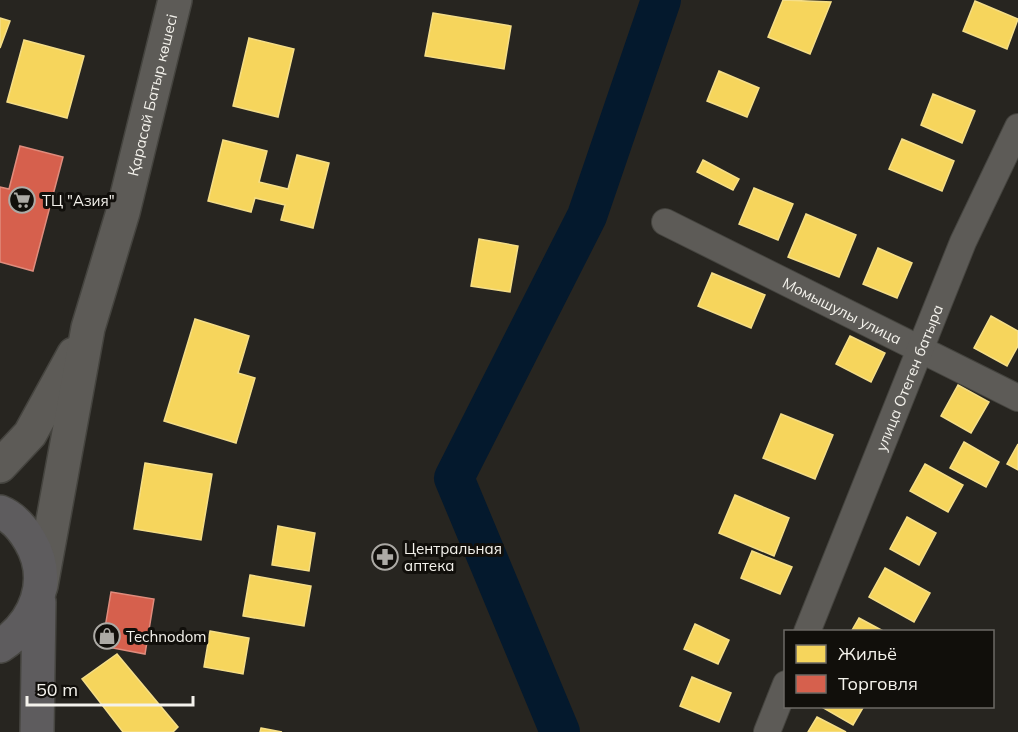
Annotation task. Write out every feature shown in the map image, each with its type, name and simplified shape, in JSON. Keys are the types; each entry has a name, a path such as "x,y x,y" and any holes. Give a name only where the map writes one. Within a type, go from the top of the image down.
{"main road":[{"name":"Қарасай Батыр көшесі","path":"88,328 123,212 175,0"},
{"path":"0,466 30,434 88,328"},
{"path":"0,646 15,637 30,619 39,598 88,328"},
{"path":"0,512 23,530 36,551 41,574 37,732"}],"street":[{"name":"улица Отеген батыра","path":"808,630 963,242 1018,127"},
{"name":"Момышулы улица","path":"665,222 1018,398"},
{"path":"767,732 784,689"}],"building: Жильё":[{"path":"783,0 831,2 810,54 768,37"},
{"path":"975,1 1018,19 1007,49 963,31"},
{"path":"433,13 511,26 504,69 425,56"},
{"path":"0,18 10,21 0,48"},
{"path":"249,38 294,49 278,117 233,106"},
{"path":"24,40 84,56 67,118 7,102"},
{"path":"719,71 759,88 747,117 707,101"},
{"path":"933,94 975,111 962,143 921,125"},
{"path":"902,139 954,161 942,191 889,169"},
{"path":"223,140 267,151 259,182 288,189 297,155 329,163 313,228 281,220 285,205 255,198 251,212 208,201"},
{"path":"703,160 739,179 733,190 697,172"},
{"path":"754,188 793,204 778,240 739,224"},
{"path":"806,214 856,235 839,277 788,257"},
{"path":"479,239 518,246 510,292 471,286"},
{"path":"878,248 912,263 897,298 863,284"},
{"path":"712,273 765,295 751,328 698,306"},
{"path":"991,316 1018,331 1018,346 1007,366 974,348"},
{"path":"195,319 249,336 238,373 255,378 236,443 164,421"},
{"path":"850,336 885,353 871,382 836,364"},
{"path":"958,385 989,402 971,433 941,416"},
{"path":"781,414 833,435 815,479 763,458"},
{"path":"964,442 999,462 986,487 950,468"},
{"path":"1018,444 1018,470 1007,464"},
{"path":"145,463 212,474 201,540 134,529"},
{"path":"925,464 963,485 948,512 910,491"},
{"path":"735,495 789,518 774,556 719,533"},
{"path":"907,517 936,533 919,565 890,549"},
{"path":"278,526 315,533 309,571 272,565"},
{"path":"752,551 792,567 780,594 741,578"},
{"path":"885,568 930,593 914,622 869,597"},
{"path":"250,575 311,586 304,626 243,616"},
{"path":"859,618 881,630 852,630"},
{"path":"695,624 729,640 718,664 684,649"},
{"path":"210,631 249,638 243,674 204,667"},
{"path":"117,654 178,727 173,732 123,732 82,679"},
{"path":"692,677 731,693 719,722 680,706"},
{"path":"823,708 863,708 853,725"},
{"path":"817,717 846,732 808,732"},
{"path":"261,728 282,732 260,732"}],"building: Торговля":[{"path":"20,146 63,157 33,271 0,262 0,187 9,189"},
{"path":"111,592 154,599 145,654 102,646"}],"waterway":[{"path":"560,732 454,478 587,216 661,0"}],"place":[{"name":"ТЦ \"Азия\"","path":"22,200"},
{"name":"Центральная аптека","path":"385,557"},
{"name":"Technodom","path":"107,636"}]}
